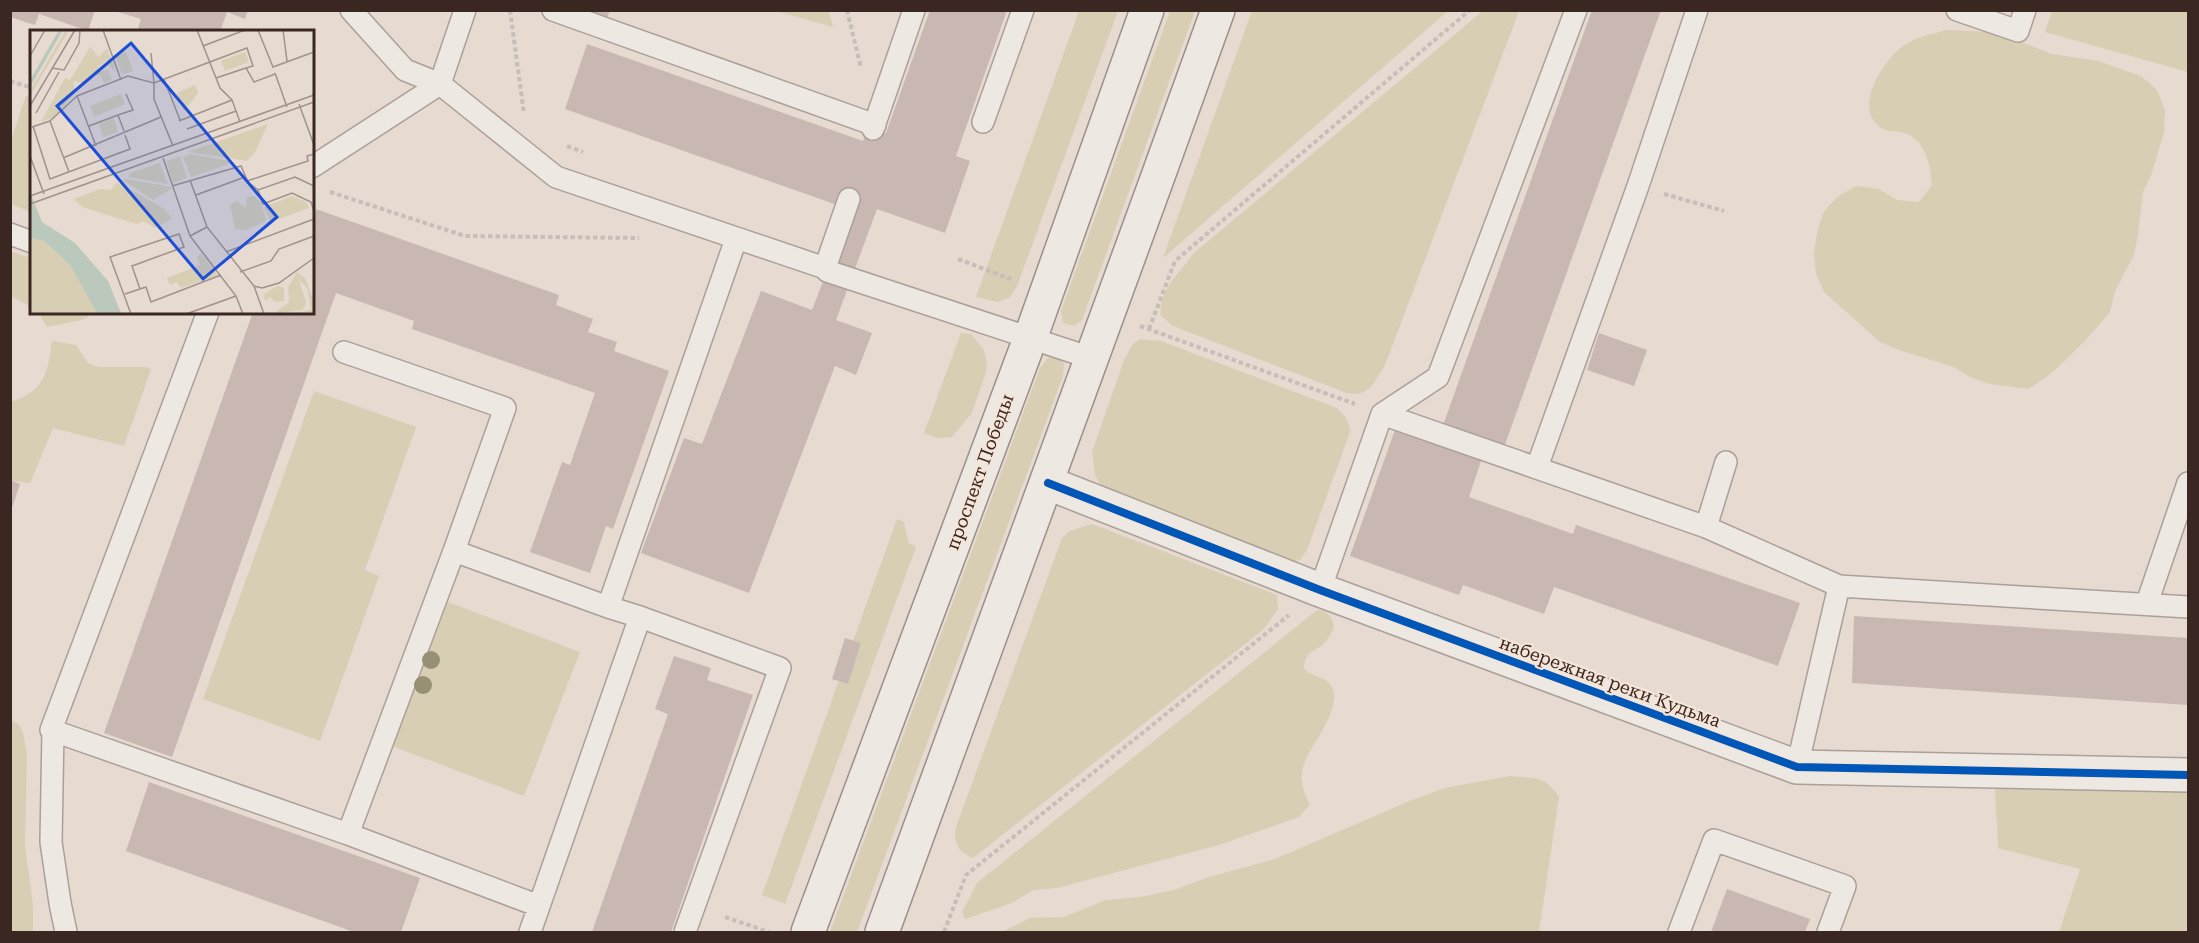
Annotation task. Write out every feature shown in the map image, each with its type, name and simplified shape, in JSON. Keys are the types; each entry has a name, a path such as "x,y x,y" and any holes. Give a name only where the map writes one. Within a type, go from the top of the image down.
{"main road":[{"name":"проспект Победы","path":"808,933 1031,336 1147,10"},
{"path":"882,933 1048,483 1091,358 1218,10"},
{"name":"набережная реки Кудьма","path":"1048,483 1320,590 1797,766 2188,775"}],"lane":[{"path":"351,10 405,70 441,84 556,177 825,268 827,271 1031,336 1091,358"},
{"path":"314,166 441,84 465,10"},
{"path":"553,10 874,127 914,10"},
{"path":"982,122 1023,10"},
{"path":"1320,590 1382,414 1438,377 1576,10"},
{"path":"1537,467 1638,186 1697,10"},
{"path":"1957,10 2018,31 2025,10"},
{"path":"825,268 849,199"},
{"path":"10,234 30,241"},
{"path":"608,607 736,239"},
{"path":"66,933 51,842 53,730 51,730 207,314"},
{"path":"344,352 505,408 348,834"},
{"path":"1382,414 1706,527 1839,586 2188,607"},
{"path":"1706,527 1726,462"},
{"path":"2147,603 2188,483"},
{"path":"454,550 780,668 685,933"},
{"path":"1797,766 1839,586"},
{"path":"530,933 640,617"},
{"path":"53,730 348,834 539,906"},
{"path":"1679,933 1714,840 1845,886 1828,933"}],"path":[{"path":"510,10 525,121"},
{"path":"1149,329 1175,261 1470,10"},
{"path":"10,81 30,87"},
{"path":"560,144 592,155"},
{"path":"1638,186 1724,211"},
{"path":"323,190 465,236 642,238"},
{"path":"958,259 1014,280"},
{"path":"1131,322 1382,414"},
{"path":"944,933 966,875 1320,590"},
{"path":"725,917 768,933"}],"shaded area":[{"path":"1484,10 1519,11 1385,365 1369,388 1359,393 1344,392 1173,326 1161,316 1166,290 1194,253"},
{"path":"776,11 829,11 833,27"},
{"path":"1079,11 1118,11 1017,286 1010,297 998,302 976,297"},
{"path":"1170,11 1195,11 1082,320 1074,326 1063,323 1061,311"},
{"path":"1252,11 1448,11 1163,258"},
{"path":"2052,11 2188,11 2188,72 2045,32"},
{"path":"1946,30 1990,32 2052,54 2098,61 2141,76 2157,90 2165,111 2164,132 2152,173 2143,192 2134,255 2115,291 2110,312 2058,367 2028,389 1990,384 1970,377 1954,367 1880,342 1824,292 1816,274 1814,254 1817,233 1823,213 1837,197 1856,186 1879,189 1897,200 1919,202 1932,185 1926,156 1919,143 1903,132 1887,131 1879,126 1870,112 1869,102 1876,80 1896,52 1913,40"},
{"path":"26,96 30,97 30,212 10,204 11,140"},
{"path":"10,251 30,258 30,306 11,296"},
{"path":"39,314 92,314 82,320 47,327"},
{"path":"961,333 971,334 984,350 986,372 972,413 952,437 937,438 924,433"},
{"path":"1140,339 1161,341 1337,408 1344,416 1350,432 1307,550 1300,560 1291,562 1103,490 1095,475 1092,452 1124,360 1133,344"},
{"path":"52,341 76,345 88,363 98,367 146,367 151,369 124,446 53,428 30,483 11,481 11,402 31,392 43,379 49,362"},
{"path":"1057,356 1064,364 1063,376 857,932 830,932 1040,368 1048,358"},
{"path":"314,391 416,427 365,570 379,576 320,741 203,699"},
{"path":"897,519 904,522 908,542 916,547 785,904 762,895"},
{"path":"1092,524 1277,595 1278,609 1264,629 973,858 960,850 955,838 956,827 1062,538 1070,531"},
{"path":"448,602 580,652 524,796 392,746"},
{"path":"1317,610 1329,615 1334,627 1327,640 1306,658 1304,669 1328,682 1333,690 1334,701 1326,723 1303,769 1302,784 1310,804 1299,817 1219,845 1057,888 1033,890 1012,903 965,919 962,912 977,883"},
{"path":"11,720 19,725 23,732 27,754 25,845 33,906 33,932 11,932"},
{"path":"1510,776 1543,781 1549,784 1559,797 1539,932 1002,932 1030,918 1064,917 1106,900 1140,897 1174,890 1206,878 1275,859 1445,788"},
{"path":"2188,783 2188,932 2059,932 2080,869 1998,848 1995,789"}],"building":[{"path":"10,10 95,10 88,30 39,14 35,25 10,17"},
{"path":"248,10 245,19 227,12 221,30 138,30 141,19 115,11"},
{"path":"587,10 610,10 607,18"},
{"path":"930,10 1007,10 956,156 970,161 945,233 877,209 836,320 872,333 856,375 835,366 749,593 641,553 684,438 702,444 761,291 812,310 827,271 840,206 565,109 587,44 863,141 868,127 886,133"},
{"path":"1592,10 1661,10 1498,464 1482,458 1469,497 1573,534 1576,525 1800,603 1778,666 1554,587 1544,614 1463,585 1459,595 1350,556 1396,427 1437,442"},
{"path":"316,209 559,295 556,305 593,319 588,332 617,342 614,351 669,371 613,529 606,526 590,573 530,552 562,462 570,465 595,393 412,329 414,321 336,293 172,757 104,733 252,314 314,314 314,216"},
{"path":"1599,333 1647,350 1634,386 1587,370"},
{"path":"10,480 20,484 11,511 10,511"},
{"path":"1854,616 2188,638 2188,705 1852,683"},
{"path":"845,638 861,643 848,684 832,679"},
{"path":"674,656 711,668 707,680 753,695 671,932 592,932 668,714 655,709"},
{"path":"149,782 420,878 401,932 354,932 126,851"},
{"path":"1727,889 1810,919 1805,932 1711,932"}],"cycle path":[{"path":"1048,483 1320,590 1797,767 2188,775"}]}
